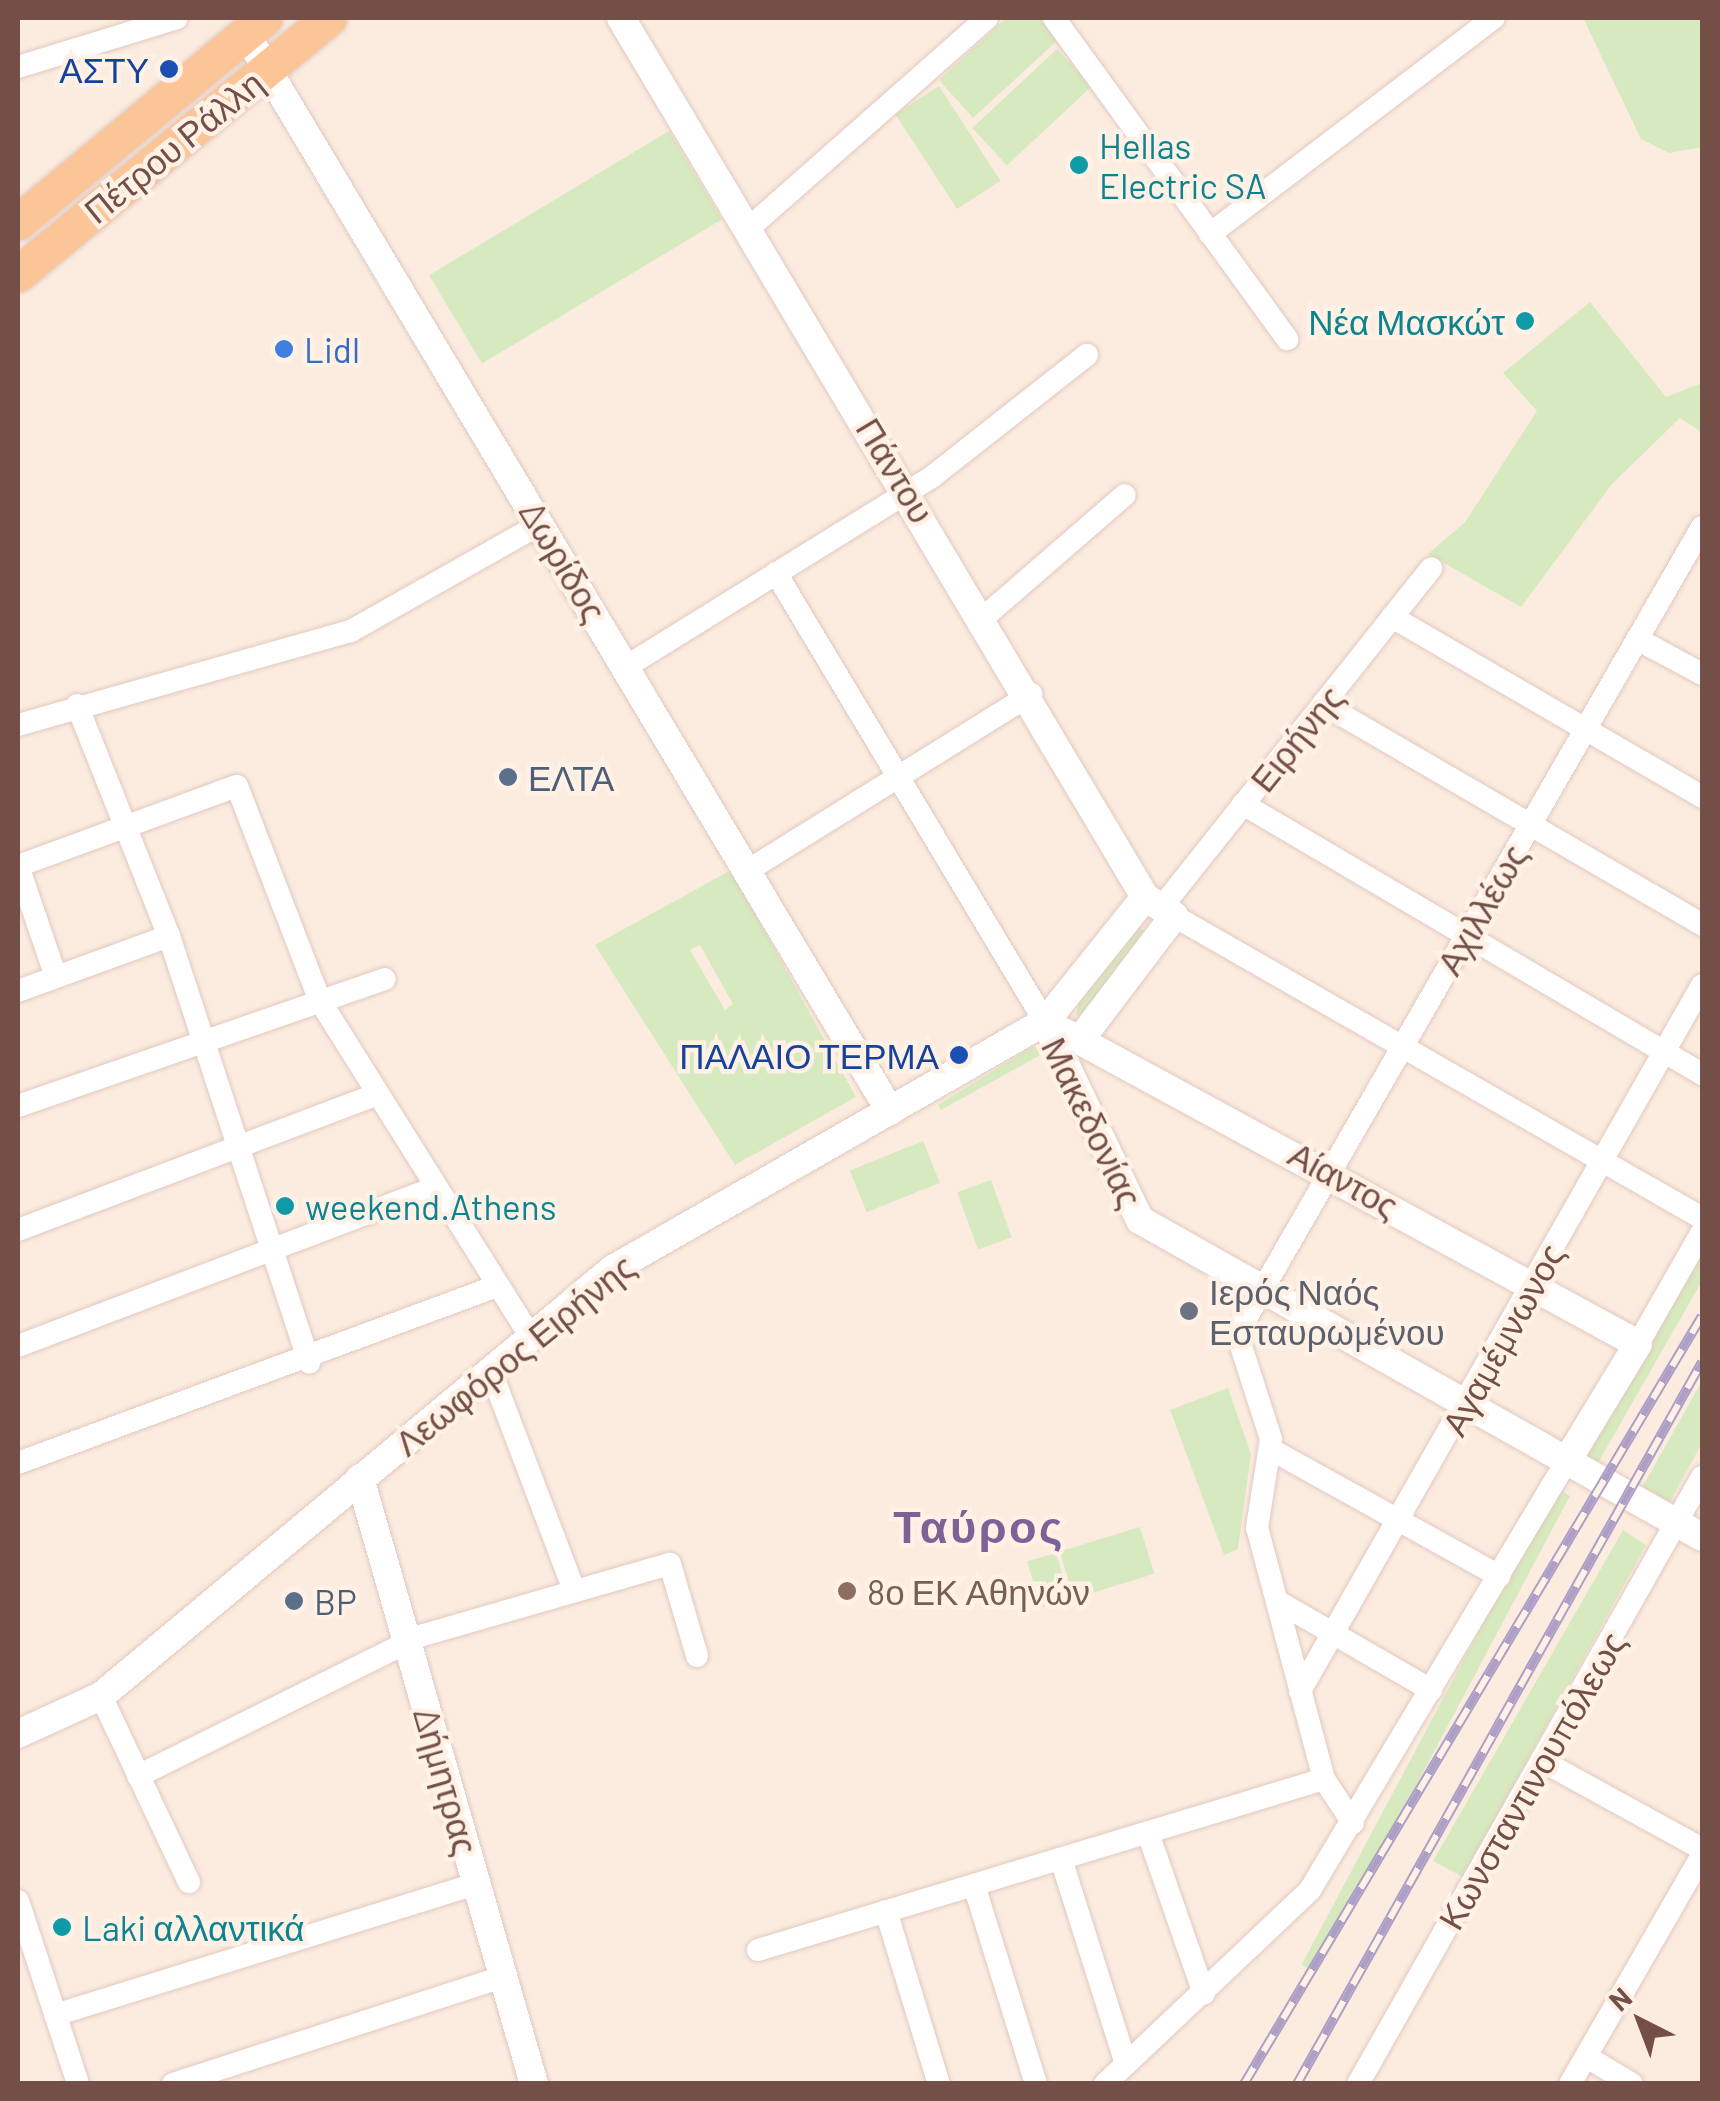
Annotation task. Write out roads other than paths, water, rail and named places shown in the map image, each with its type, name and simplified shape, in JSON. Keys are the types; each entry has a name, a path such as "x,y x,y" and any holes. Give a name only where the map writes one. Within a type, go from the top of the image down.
{"main road":[{"name":"Πέτρου Ράλλη","path":"18,274 329,18"},
{"name":"Πέτρου Ράλλη","path":"18,222 247,23"}],"street":[{"path":"18,67 177,18"},
{"name":"Πάντου","path":"622,18 1160,907"},
{"path":"748,228 987,18"},
{"path":"1054,18 1287,339"},
{"path":"1210,234 1494,18"},
{"name":"Δωρίδος","path":"247,23 890,1110"},
{"path":"626,666 908,491 1086,355"},
{"path":"984,617 1125,495"},
{"path":"18,725 76,704 350,631 542,523"},
{"name":"Αχιλλέως","path":"1272,1450 1235,1344 1259,1291 1699,540"},
{"name":"Ειρήνης","path":"1045,1022 1160,907 1431,568"},
{"name":"Μακεδονίας","path":"776,573 1045,1022 1130,1211 1259,1291 1702,1538"},
{"path":"1392,617 1702,796"},
{"path":"1638,640 1702,674"},
{"path":"748,870 1031,694"},
{"path":"76,704 169,936 309,1362"},
{"path":"1323,704 1702,926"},
{"path":"56,977 18,866 237,786 320,1001 530,1336"},
{"path":"1243,804 1702,1074"},
{"path":"1160,907 1702,1218"},
{"name":"Ειρήνης","path":"1080,1040 1160,907"},
{"path":"18,991 169,936"},
{"path":"18,1106 385,979"},
{"name":"Αγαμέμνωνος","path":"1300,1690 1702,985"},
{"name":"Αίαντος","path":"1045,1022 1330,1169 1638,1344"},
{"name":"Λεωφόρος Ειρήνης","path":"18,1734 101,1696 490,1369 625,1261 1045,1022"},
{"path":"18,1230 240,1152 378,1094"},
{"path":"18,1346 273,1253 434,1188"},
{"path":"1105,2084 1310,1890 1702,1232"},
{"path":"18,1463 309,1362 497,1286"},
{"path":"490,1369 574,1590"},
{"path":"1353,1823 1324,1780 1257,1517 1272,1450 1498,1576"},
{"name":"Κωνσταντινουπόλεως","path":"1358,2084 1702,1477"},
{"name":"Δήμητρας","path":"360,1478 534,2084"},
{"path":"138,1776 407,1642 670,1564 697,1656"},
{"path":"1277,1601 1432,1690"},
{"path":"101,1696 189,1882"},
{"path":"1542,1762 1702,1852 1570,2084"},
{"path":"758,1950 1324,1780"},
{"path":"1148,1832 1204,1994"},
{"path":"1061,1859 1126,2064"},
{"path":"55,2015 476,1884"},
{"path":"974,1885 1036,2084"},
{"path":"18,1901 78,2084"},
{"path":"886,1911 938,2084"},
{"path":"173,2084 503,1977"},
{"path":"1587,2057 1632,2084"}],"railway":[{"path":"1244,2084 1702,1316"},
{"path":"1297,2084 1702,1362"}],"place":[{"name":"ΑΣΤΥ","path":"169,69"},
{"name":"Hellas Electric SA","path":"1079,165"},
{"name":"Νέα Μασκώτ","path":"1525,321"},
{"name":"Lidl","path":"284,349"},
{"name":"ΕΛΤΑ","path":"508,777"},
{"name":"ΠΑΛΑΙΟ ΤΕΡΜΑ","path":"959,1055"},
{"name":"weekend.Athens","path":"285,1206"},
{"name":"Ιερός Ναός Εσταυρωμένου","path":"1189,1311"},
{"name":"8ο ΕΚ Αθηνών","path":"847,1591"},
{"name":"BP","path":"294,1601"},
{"name":"Laki αλλαντικά","path":"62,1927"}],"district":[{"name":"Ταύρος","path":"979,1526"}]}
